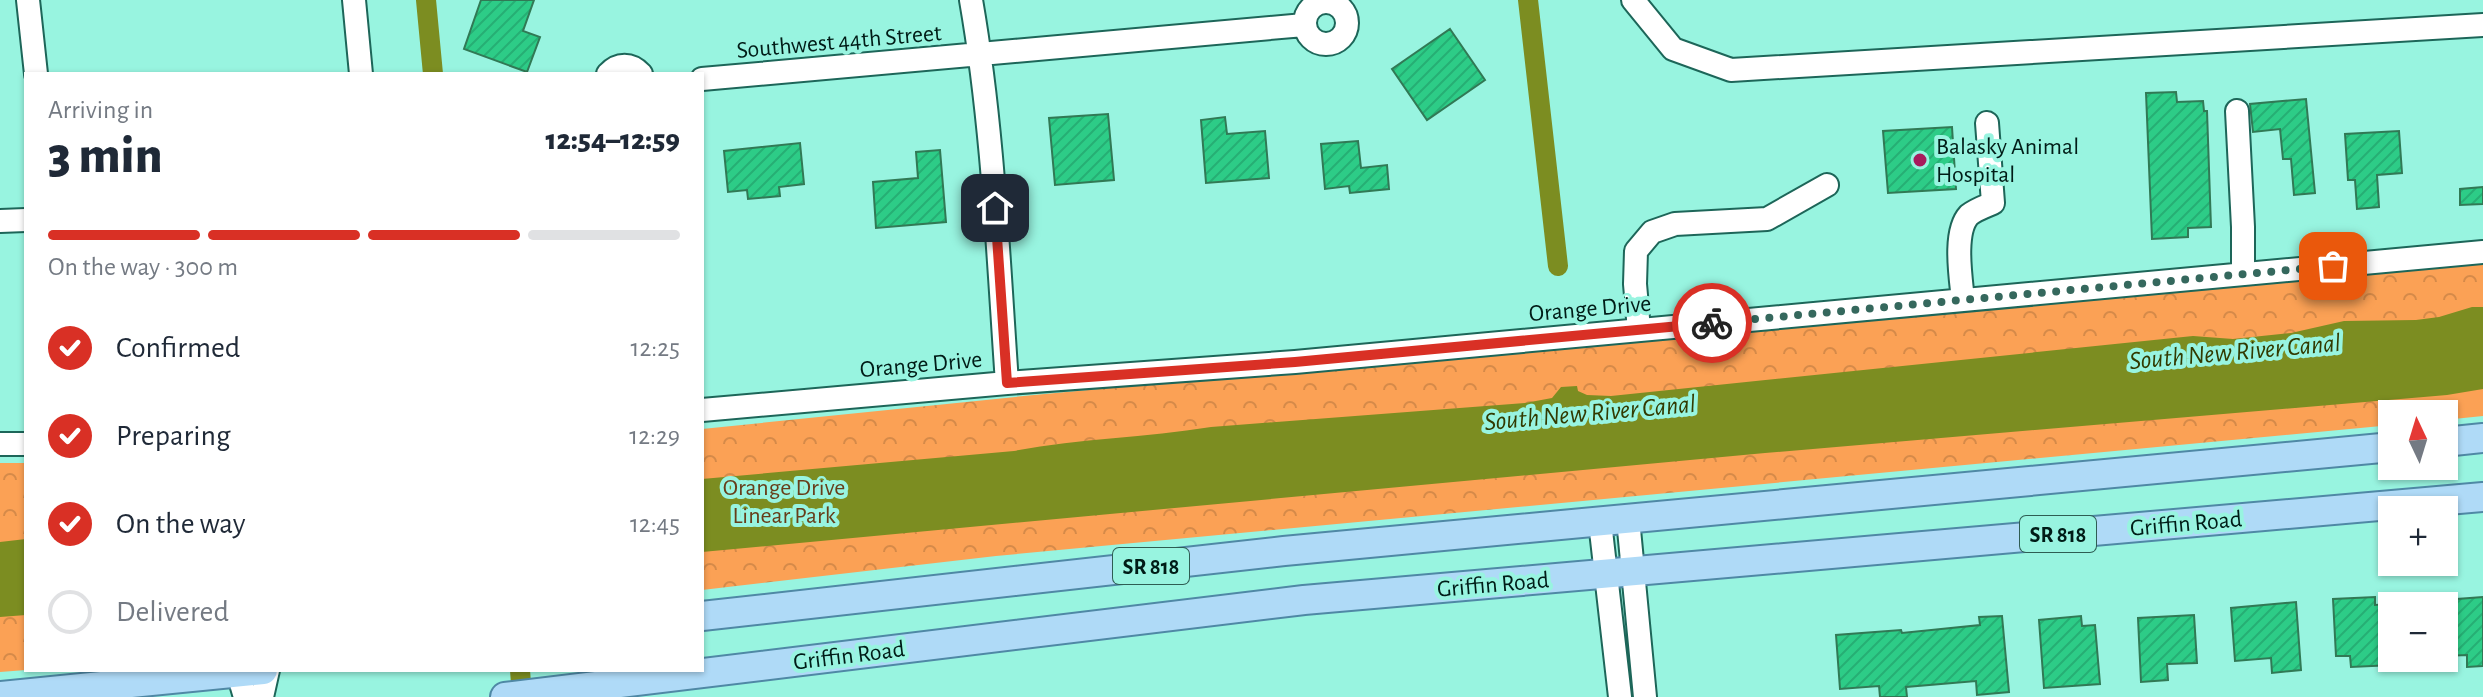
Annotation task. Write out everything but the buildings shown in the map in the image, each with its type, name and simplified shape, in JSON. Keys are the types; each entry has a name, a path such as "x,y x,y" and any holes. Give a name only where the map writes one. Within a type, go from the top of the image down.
{"main road":[{"path":"2458,441 2483,438"},
{"name":"SR 818","path":"704,616 1284,551 2378,448"},
{"name":"Griffin Road","path":"505,697 1304,600 2483,497"},
{"path":"0,696 250,676"}],"street":[{"path":"28,0 36,72"},
{"path":"354,0 361,72"},
{"path":"971,0 993,179 1007,383"},
{"path":"1633,0 1673,49 1731,70 2483,25"},
{"name":"Southwest 44th Street","path":"704,79 1304,25"},
{"path":"611,72 623,65 639,72"},
{"path":"2237,111 2243,274"},
{"path":"1963,300 1960,239 1963,228 1969,215 1993,203 1987,123"},
{"path":"1639,330 1636,251 1652,232 1675,224 1767,219 1827,185"},
{"path":"0,221 24,220"},
{"name":"Orange Drive","path":"704,410 1295,362 2483,252"},
{"path":"0,444 24,444"},
{"path":"1628,519 1645,697"},
{"path":"1600,522 1620,697"},
{"path":"250,676 262,697"}],"green space":[{"name":"Orange Drive Linear Park","path":"2483,261 2483,416 2458,419 2458,400 2378,400 2378,426 996,556 704,590 704,429 1034,395"},
{"path":"0,463 24,463 24,670 0,672"}],"water":[{"name":"South New River Canal","path":"2483,307 2483,389 2447,395 1765,453 704,552 704,479 1014,451 1211,427 1525,403 1552,398 1561,387 1577,386 1578,391 1587,395 1611,396 2193,336 2233,339 2291,333 2344,321 2416,320"},
{"path":"24,539 24,615 0,617 0,542"}],"waterway":[{"path":"426,0 433,72"},
{"path":"1528,0 1558,266"},
{"path":"520,672 522,697"}],"way so far":[{"path":"1712,323 2333,266"}],"place":[{"name":"Balasky Animal Hospital","path":"1920,160"}],"route":[{"path":"995,208 1007,383 1295,362 1712,323"}]}
